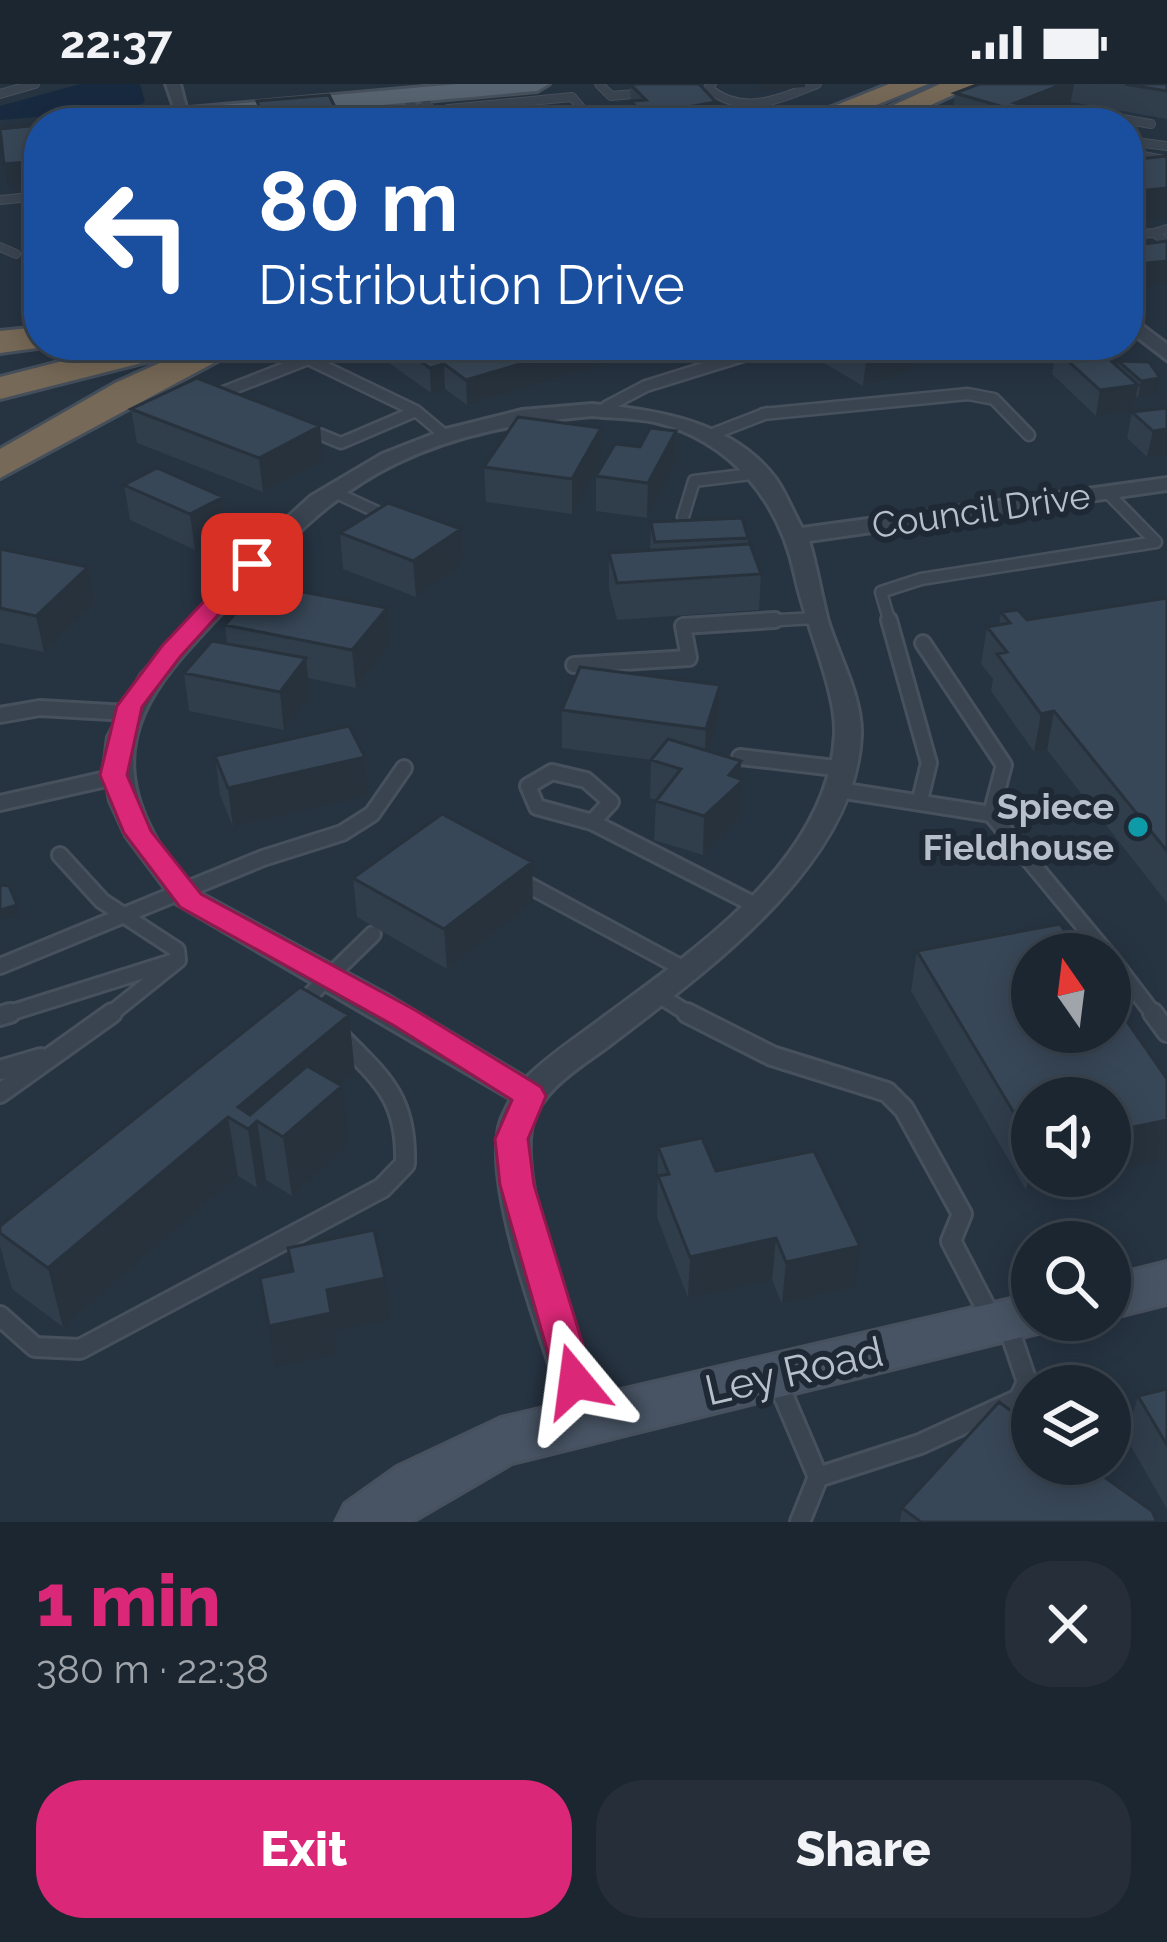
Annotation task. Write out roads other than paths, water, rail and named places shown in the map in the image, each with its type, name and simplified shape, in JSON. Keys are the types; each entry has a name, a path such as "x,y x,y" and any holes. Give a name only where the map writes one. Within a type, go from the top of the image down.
{"highway":[{"path":"848,108 915,84"},
{"path":"903,108 964,84"},
{"path":"0,388 109,360"},
{"path":"0,466 128,391 197,360"}],"main road":[{"path":"372,108 413,95 532,90"},
{"path":"1131,1292 1167,1283"},
{"name":"Ley Road","path":"364,1522 417,1485 501,1442 1011,1320"}],"street":[{"path":"1143,334 1167,354"},
{"path":"530,1096 184,892 138,833 115,777 128,713 171,651 270,546 332,491 383,462 447,437 530,416 607,407 657,425 710,435 759,472 796,536 848,729 842,779 808,851 758,906 530,1096 512,1139 517,1185 586,1421"},
{"name":"Council Drive","path":"796,536 1167,484"}],"lane":[{"path":"0,94 35,84"},
{"path":"599,84 611,96"},
{"path":"452,108 532,90 574,99 669,91 662,84"},
{"path":"710,86 725,106 764,103 817,84"},
{"path":"413,95 418,108"},
{"path":"413,95 425,108"},
{"path":"574,99 582,108"},
{"path":"1143,123 1151,124"},
{"path":"1163,240 1167,229"},
{"path":"0,247 16,254"},
{"path":"241,401 221,393 305,360"},
{"path":"310,360 416,412 447,437"},
{"path":"607,407 646,386 730,360"},
{"path":"763,414 968,394 994,399 1029,435"},
{"path":"710,435 811,399"},
{"path":"301,427 340,443 416,412"},
{"path":"683,517 694,481 759,472"},
{"path":"332,491 403,523"},
{"path":"920,800 929,763 880,592 890,586 1156,542 1106,492"},
{"path":"226,595 295,604"},
{"path":"574,665 689,658 683,626 816,618"},
{"path":"923,644 1004,765 992,814"},
{"path":"0,715 56,708 128,713"},
{"path":"740,757 992,814 1090,933"},
{"path":"0,966 101,931 265,857 336,837 367,818 404,768"},
{"path":"592,822 611,802 574,774 552,772 528,786 536,807 592,822 758,906"},
{"path":"0,803 115,777"},
{"path":"0,1093 165,975 178,960 178,950 102,901 60,855"},
{"path":"492,866 682,968"},
{"path":"0,1316 35,1347 80,1349 382,1189 405,1164 406,1123 378,1075 343,1038 291,1014 374,934"},
{"path":"0,1016 178,960"},
{"path":"1131,985 1167,1032"},
{"path":"654,992 724,1036 772,1057 872,1086 896,1101 962,1214 951,1241 1011,1320"},
{"path":"0,1070 51,1055"},
{"path":"818,1478 920,1444 1019,1399 1027,1382 1016,1341"},
{"path":"775,1376 818,1478 800,1522"}],"water":[{"path":"81,84 140,84 145,102 134,108 24,108 24,118 0,120 0,106"}],"place":[{"name":"Spiece Fieldhouse","path":"1138,827"}]}
